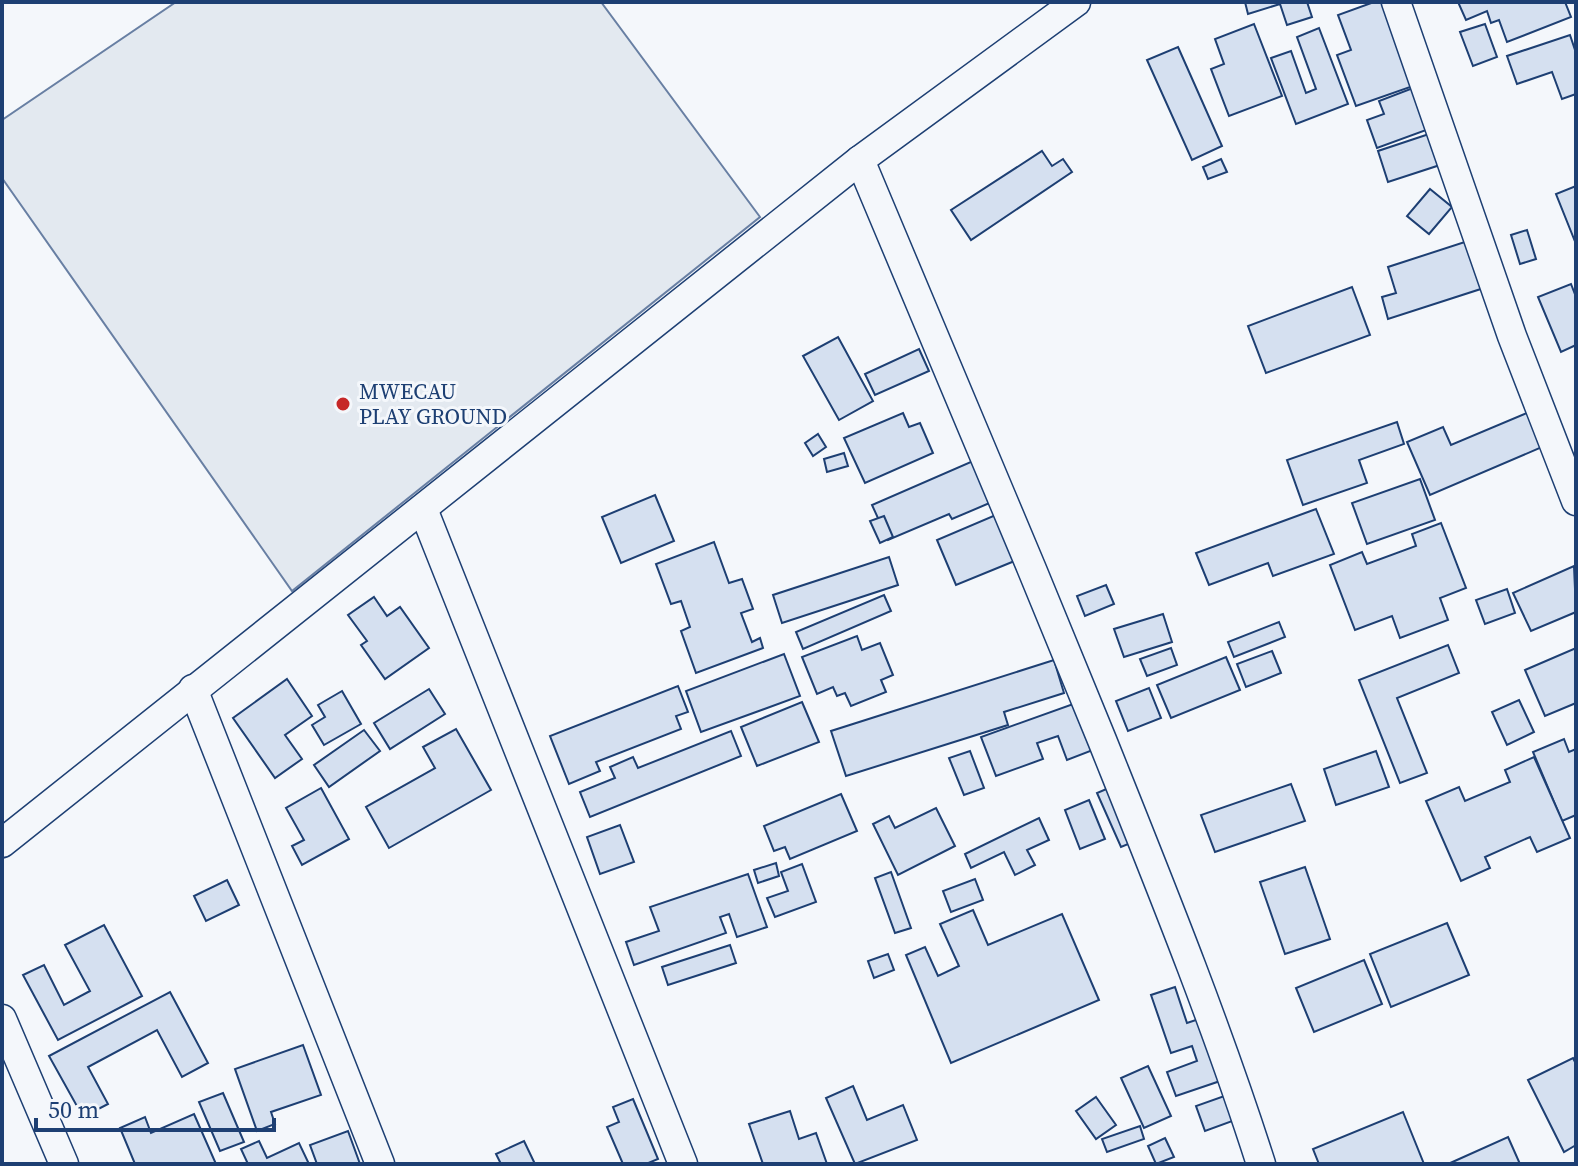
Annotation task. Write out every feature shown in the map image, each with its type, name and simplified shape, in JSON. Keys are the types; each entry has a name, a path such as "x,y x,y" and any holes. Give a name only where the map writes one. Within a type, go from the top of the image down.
{"street":[{"path":"2,843 860,160 1076,2"},
{"path":"1396,2 1512,336 1576,501"},
{"path":"860,160 1006,504 1147,852 1232,1072 1261,1164"},
{"path":"423,509 683,1164"},
{"path":"193,689 380,1164"},
{"path":"2,1019 64,1164"}],"shaded area":[{"name":"MWECAU PLAY GROUND","path":"176,2 601,2 760,217 292,591 2,178 2,120"}],"building":[{"path":"1245,2 1307,2 1312,17 1287,25 1280,4 1248,14"},
{"path":"1374,2 1385,2 1416,85 1356,106 1337,55 1351,50 1338,15"},
{"path":"1458,2 1565,2 1571,17 1507,42 1499,20 1491,23 1487,11 1466,20"},
{"path":"1254,24 1282,96 1229,116 1211,69 1224,64 1215,39"},
{"path":"1485,24 1497,57 1473,66 1460,32"},
{"path":"1319,28 1348,104 1296,124 1271,58 1291,51 1306,93 1316,89 1297,37"},
{"path":"1570,35 1576,53 1576,94 1562,99 1552,72 1517,84 1507,56"},
{"path":"1178,47 1222,146 1192,160 1147,60"},
{"path":"1413,88 1429,129 1377,148 1367,120 1384,114 1379,101"},
{"path":"1432,133 1443,164 1388,182 1378,151"},
{"path":"1042,151 1052,166 1063,159 1072,172 971,240 951,210"},
{"path":"1221,159 1227,172 1208,179 1203,167"},
{"path":"1576,186 1576,244 1556,194"},
{"path":"1430,189 1452,207 1429,234 1407,216"},
{"path":"1527,230 1536,259 1520,264 1511,235"},
{"path":"1474,239 1490,286 1388,319 1382,297 1396,293 1388,267"},
{"path":"1571,284 1576,297 1576,345 1561,352 1538,297"},
{"path":"1352,287 1370,335 1266,373 1248,326"},
{"path":"838,337 873,401 839,420 803,356"},
{"path":"919,349 929,371 875,395 865,374"},
{"path":"1534,410 1549,444 1430,495 1407,442 1443,427 1451,445"},
{"path":"903,413 909,427 920,423 933,453 865,483 844,438"},
{"path":"1397,422 1404,444 1359,460 1367,483 1303,505 1287,460"},
{"path":"818,434 826,447 813,456 805,443"},
{"path":"844,453 848,466 827,472 824,459"},
{"path":"973,461 992,502 952,519 949,514 888,540 872,505"},
{"path":"1420,479 1435,520 1367,544 1352,503"},
{"path":"655,495 674,541 621,563 602,517"},
{"path":"1316,509 1334,554 1273,576 1268,563 1209,585 1196,553"},
{"path":"998,514 1017,560 956,585 937,540"},
{"path":"884,516 893,537 880,543 870,521"},
{"path":"1441,523 1466,588 1440,598 1448,620 1400,638 1392,616 1355,630 1330,565 1362,552 1367,564 1416,546 1412,534"},
{"path":"714,542 729,583 742,579 753,609 741,613 752,642 760,638 763,648 696,673 681,631 690,627 681,601 671,604 656,564"},
{"path":"889,557 898,585 782,623 773,595"},
{"path":"1574,566 1576,612 1531,631 1513,593"},
{"path":"1106,585 1114,604 1085,616 1077,596"},
{"path":"1507,589 1515,613 1485,624 1476,600"},
{"path":"884,595 891,611 803,649 796,632"},
{"path":"374,597 387,616 400,607 429,648 385,679 361,645 367,641 348,615"},
{"path":"1163,614 1172,642 1124,657 1114,629"},
{"path":"1279,622 1285,637 1234,657 1228,642"},
{"path":"857,636 862,650 880,643 893,675 881,680 886,692 851,706 845,693 837,696 833,687 817,694 802,657"},
{"path":"1448,645 1459,673 1397,698 1427,773 1400,783 1359,680"},
{"path":"1171,648 1177,665 1147,676 1140,659"},
{"path":"1576,648 1576,703 1545,716 1525,670"},
{"path":"1272,651 1281,673 1246,687 1237,664"},
{"path":"784,654 800,696 701,732 686,691"},
{"path":"1226,657 1240,690 1171,718 1157,685"},
{"path":"1054,660 1064,693 1004,712 1008,725 846,776 831,731"},
{"path":"287,679 312,716 285,735 302,759 275,778 233,718"},
{"path":"678,686 688,712 676,716 681,729 596,762 600,771 569,784 550,736"},
{"path":"1149,688 1161,718 1128,731 1116,701"},
{"path":"429,689 445,714 390,749 374,723"},
{"path":"342,691 361,724 324,745 312,725 325,717 318,705"},
{"path":"1519,700 1534,732 1507,745 1492,712"},
{"path":"802,702 819,742 757,766 741,727"},
{"path":"1076,703 1093,750 1067,760 1058,736 1037,743 1043,759 996,776 981,737"},
{"path":"456,729 491,790 389,848 366,807 435,768 423,747"},
{"path":"364,730 380,751 329,787 314,765"},
{"path":"731,731 741,756 590,817 580,792 615,778 610,767 633,757 638,768"},
{"path":"1564,739 1569,752 1576,749 1576,815 1562,821 1533,752"},
{"path":"970,751 984,788 964,795 949,758"},
{"path":"1376,751 1389,787 1336,805 1324,769"},
{"path":"1534,757 1570,838 1537,852 1530,837 1485,857 1490,868 1461,881 1426,801 1459,787 1465,801 1510,782 1505,770"},
{"path":"1118,784 1143,838 1121,847 1097,793"},
{"path":"1291,784 1305,821 1215,852 1201,815"},
{"path":"321,788 349,839 302,865 292,846 304,840 286,808"},
{"path":"841,794 857,831 790,859 785,847 774,851 764,826"},
{"path":"1089,800 1105,839 1080,849 1065,810"},
{"path":"936,808 955,846 898,875 873,824 889,816 895,828"},
{"path":"1039,818 1049,840 1027,850 1035,865 1015,875 1004,852 971,868 965,854"},
{"path":"620,825 634,862 600,874 587,837"},
{"path":"776,863 779,876 758,883 754,870"},
{"path":"802,864 816,902 775,917 767,898 788,891 781,872"},
{"path":"1305,867 1330,939 1285,954 1260,882"},
{"path":"891,872 911,928 895,933 875,878"},
{"path":"748,874 767,927 737,937 729,914 720,917 726,933 634,965 626,942 659,931 650,907"},
{"path":"975,879 983,900 951,912 943,891"},
{"path":"227,880 239,905 206,921 194,896"},
{"path":"973,910 988,945 1062,914 1099,1000 951,1063 906,955 925,947 938,976 959,966 940,924"},
{"path":"1447,923 1469,975 1391,1007 1370,954"},
{"path":"104,925 142,996 58,1040 23,975 44,965 64,1005 90,991 65,945"},
{"path":"730,945 736,963 668,985 662,967"},
{"path":"888,954 894,970 874,978 868,961"},
{"path":"1364,960 1382,1004 1314,1032 1296,988"},
{"path":"1175,987 1187,1023 1205,1017 1226,1079 1176,1096 1167,1072 1197,1061 1192,1046 1171,1053 1151,995"},
{"path":"170,992 208,1063 182,1077 157,1030 88,1067 108,1104 83,1117 49,1056"},
{"path":"303,1045 321,1095 271,1112 275,1124 257,1131 235,1069"},
{"path":"1573,1058 1576,1064 1576,1145 1564,1152 1528,1080"},
{"path":"1148,1066 1171,1116 1144,1128 1121,1078"},
{"path":"853,1086 867,1120 903,1105 917,1140 855,1164 826,1098"},
{"path":"223,1093 244,1142 220,1151 199,1102"},
{"path":"1230,1094 1238,1119 1205,1131 1196,1106"},
{"path":"1096,1097 1116,1125 1096,1139 1076,1111"},
{"path":"633,1099 658,1159 646,1164 623,1164 607,1127 619,1122 613,1107"},
{"path":"790,1111 799,1139 816,1133 827,1164 763,1164 749,1124"},
{"path":"1403,1112 1424,1164 1319,1164 1313,1149"},
{"path":"194,1114 216,1164 135,1164 120,1128 145,1117 151,1133"},
{"path":"1140,1126 1144,1139 1107,1152 1102,1139"},
{"path":"348,1131 360,1164 317,1164 310,1145"},
{"path":"1508,1137 1520,1164 1448,1164"},
{"path":"1165,1138 1174,1157 1156,1164 1148,1146"},
{"path":"259,1141 267,1158 299,1143 309,1164 248,1164 241,1149"},
{"path":"524,1141 535,1164 501,1164 496,1154"}],"place":[{"name":"MWECAU PLAY GROUND","path":"343,404"}]}
